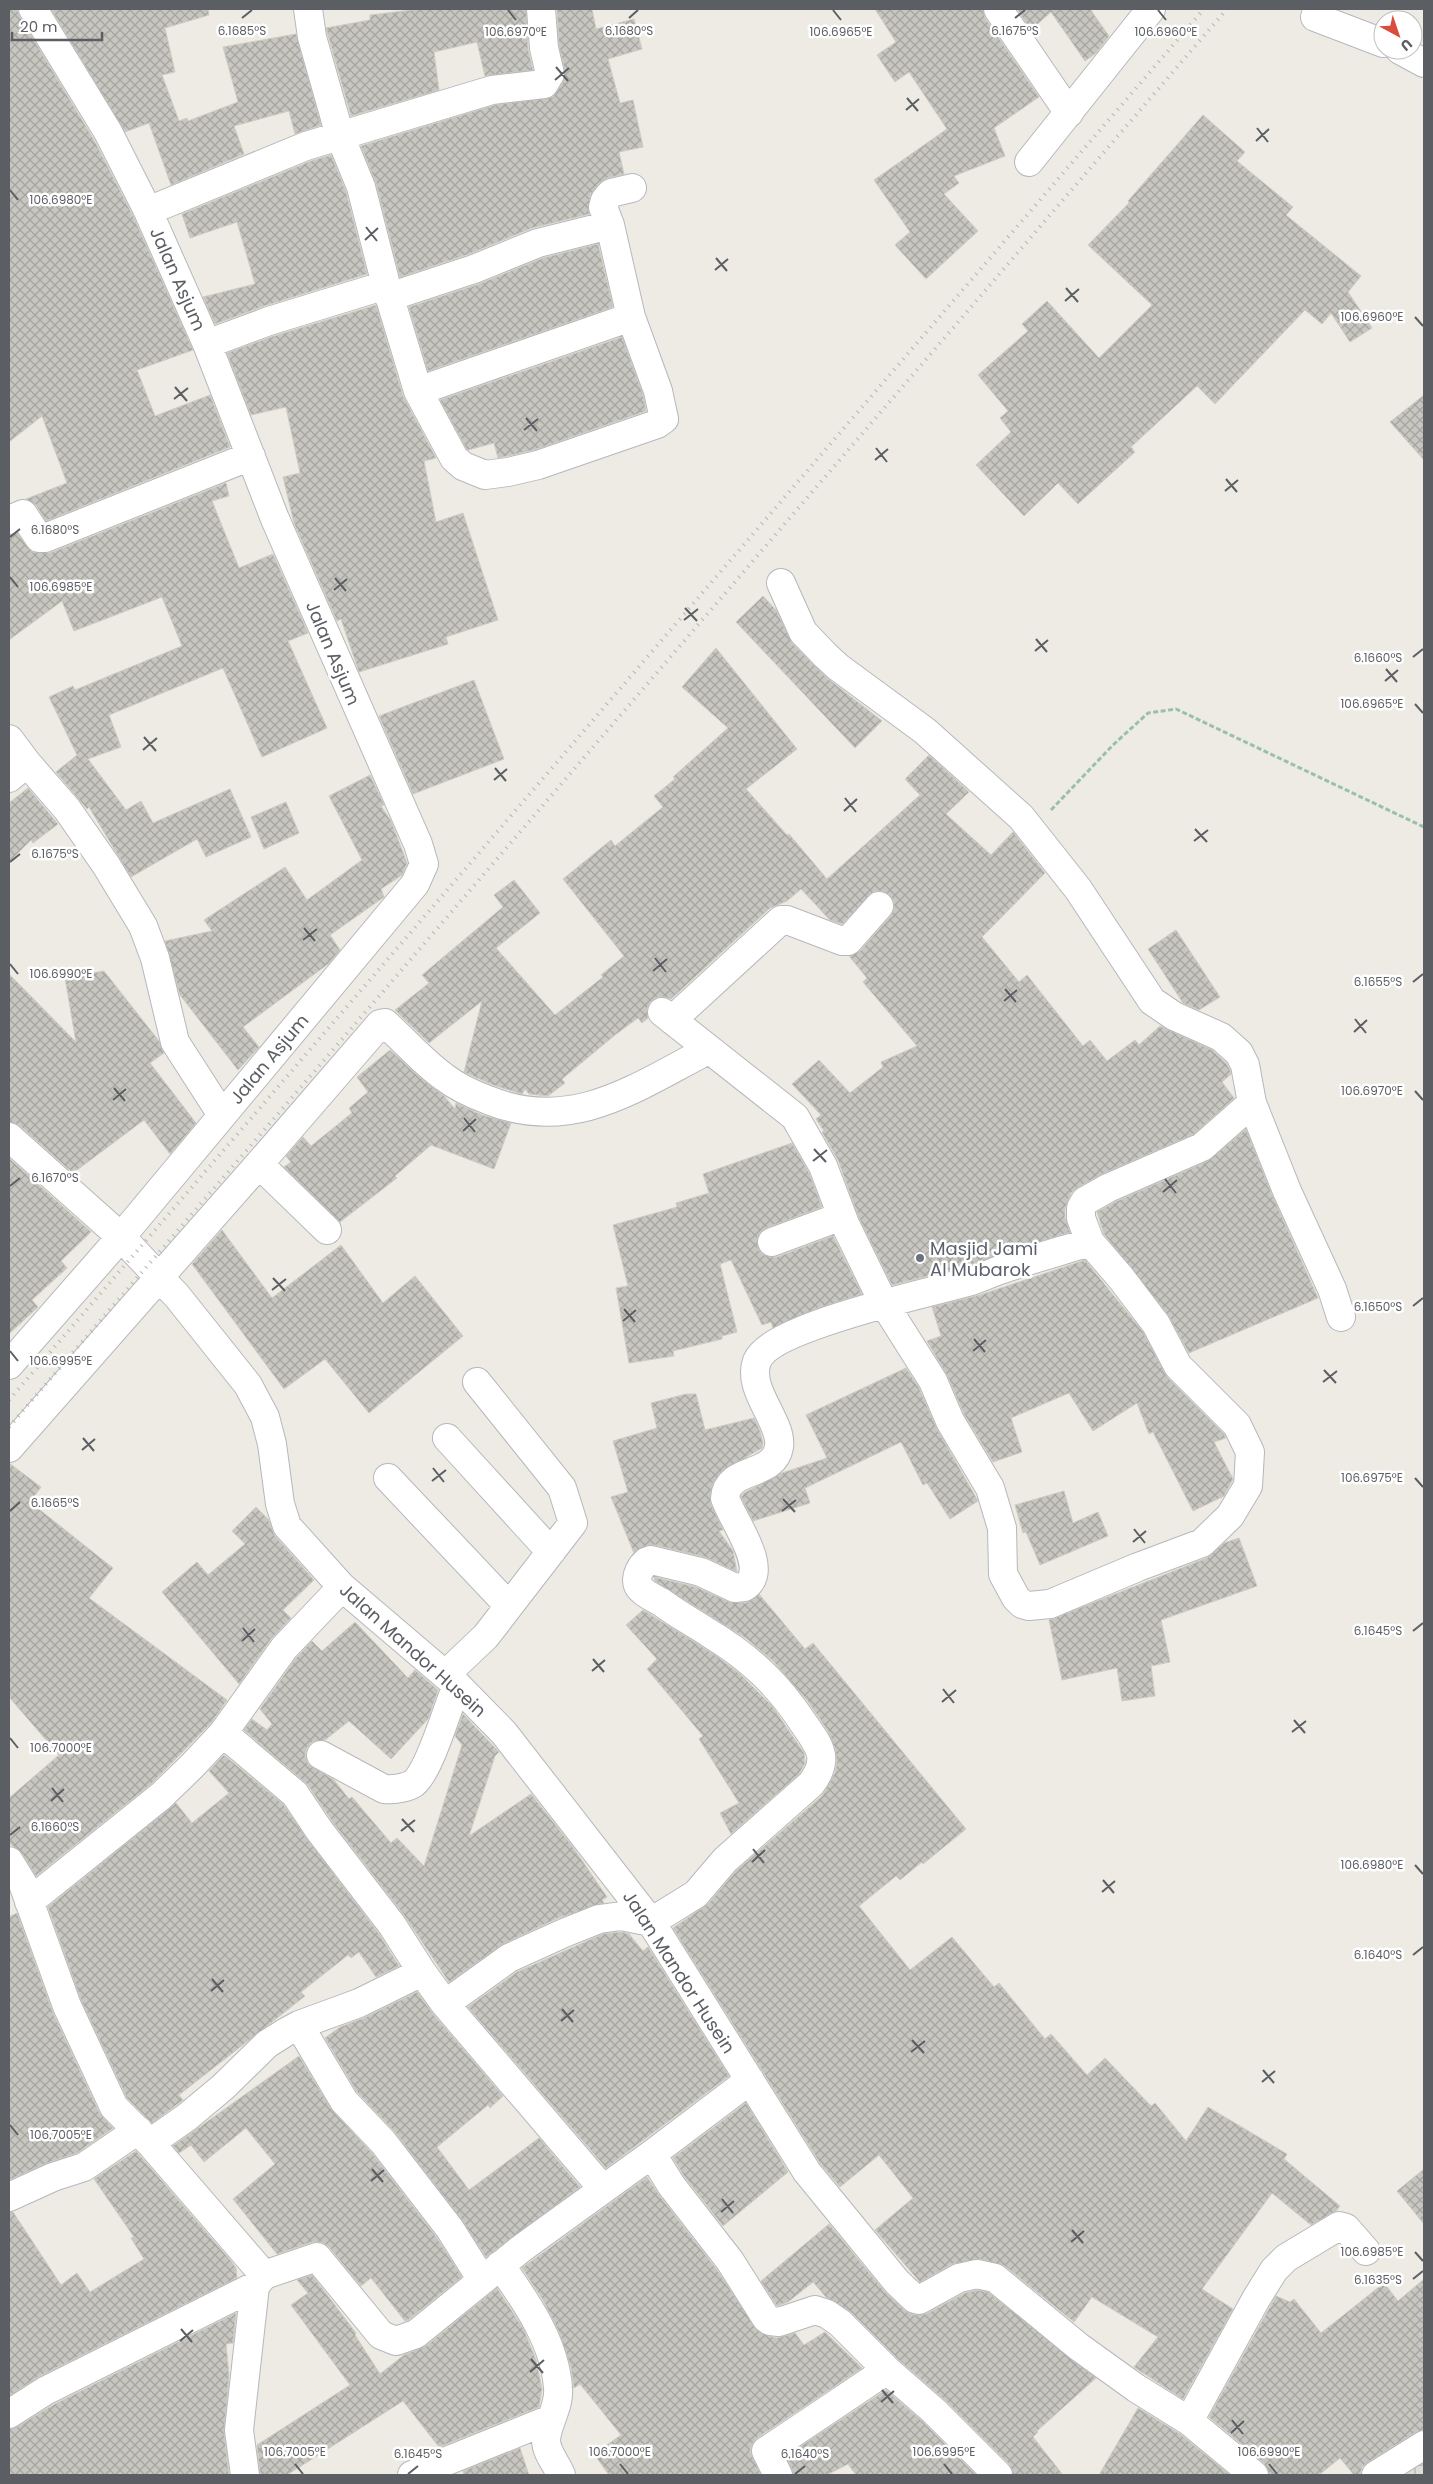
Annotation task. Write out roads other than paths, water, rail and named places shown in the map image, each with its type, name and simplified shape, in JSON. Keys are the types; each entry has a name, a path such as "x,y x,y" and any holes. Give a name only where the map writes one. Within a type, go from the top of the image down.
{"street":[{"name":"Jalan Asjum","path":"9,1366 121,1238 414,884 424,864 418,844 275,519 207,344 148,211 108,132 33,9"},
{"path":"308,9 312,38 340,136 361,187 387,291 418,390 446,446 454,458 463,466 485,475 538,465 664,419 664,410 631,317 610,225 603,207 604,200 611,193 632,188"},
{"path":"148,211 306,146 492,90 544,84 550,74 544,48 541,9"},
{"path":"998,9 1069,113"},
{"path":"1029,162 1150,9"},
{"path":"1315,17 1373,39"},
{"path":"207,344 270,322 474,269 538,242 610,225"},
{"path":"418,390 631,317"},
{"path":"9,520 23,514 39,538 45,538 251,456"},
{"path":"781,583 803,632 838,668 925,731 1021,817 1078,890 1152,1001 1174,1016 1221,1037 1239,1053 1245,1065 1252,1103 1287,1191 1332,1289 1342,1317"},
{"path":"9,739 18,771 67,808 106,865 142,926 155,958 175,1042 222,1115"},
{"path":"879,906 853,938 848,941 842,941 787,920 781,920 667,1016 708,1050 761,1088 795,1116 823,1166 842,1216 883,1302 934,1381 950,1421 990,1488 1002,1528 1003,1574 1016,1598 1022,1604 1029,1606 1050,1604 1138,1567 1202,1543 1230,1516 1248,1486 1250,1452 1237,1425 1178,1366 1156,1324 1122,1278 1090,1242 1081,1218 1081,1208 1085,1201 1108,1188 1202,1147 1252,1103"},
{"path":"9,1448 380,1024 385,1023 444,1078 470,1093 506,1108 542,1114 564,1113 619,1096 708,1050"},
{"name":"Jalan Mandor Husein","path":"9,1137 121,1238 159,1275 248,1386 265,1417 272,1444 280,1504 287,1526 342,1587 451,1680 504,1734 651,1922 807,2172 897,2282 914,2299 924,2300 959,2278 977,2274 995,2278 1079,2347 1136,2388 1189,2421 1254,2475"},
{"path":"259,1164 327,1230"},
{"path":"772,1242 842,1216"},
{"path":"445,2004 509,1958 564,1932 599,1919 621,1916 651,1922 696,1894 726,1860 811,1784 822,1770 823,1759 814,1739 773,1681 746,1657 677,1615 641,1589 637,1577 648,1560 655,1560 701,1572 735,1588 744,1588 750,1584 755,1565 724,1498 725,1488 731,1482 765,1467 775,1458 780,1446 755,1377 757,1362 763,1351 793,1335 883,1302 973,1281 1001,1269 1090,1242"},
{"path":"321,1755 384,1789 392,1790 412,1784 423,1772 451,1680 573,1523 562,1488 477,1382"},
{"path":"447,1438 551,1552"},
{"path":"388,1478 509,1606"},
{"path":"29,1902 161,1796 223,1733 284,1648 342,1587"},
{"path":"223,1733 295,1794 319,1830 392,1925 445,2004 603,2189"},
{"path":"9,1861 23,1884 67,2006 114,2107 144,2137 259,2281 239,2430 245,2475"},
{"path":"9,2197 53,2177 84,2167 187,2118 223,2087 267,2044 299,2024 359,2003 422,1972"},
{"path":"299,2024 344,2101 383,2142 450,2229 491,2273 522,2296 550,2349 558,2390 546,2441 549,2452 561,2475"},
{"path":"9,2414 45,2391 259,2281 317,2257 381,2335 396,2341 416,2334 491,2273 750,2080"},
{"path":"652,2154 671,2185 730,2262 766,2318 770,2321 780,2322 815,2310 827,2314 840,2323 887,2370 934,2410 998,2475"},
{"path":"1189,2421 1256,2299 1279,2264 1339,2226 1346,2228 1366,2251"},
{"path":"778,2475 766,2451 887,2370"},
{"path":"412,2475 551,2419"},
{"path":"1376,2475 1424,2445"}],"railway":[{"path":"9,1400 1204,9"},
{"path":"9,1427 1227,9"}],"place":[{"name":"Masjid Jami Al Mubarok","path":"920,1258"}]}
